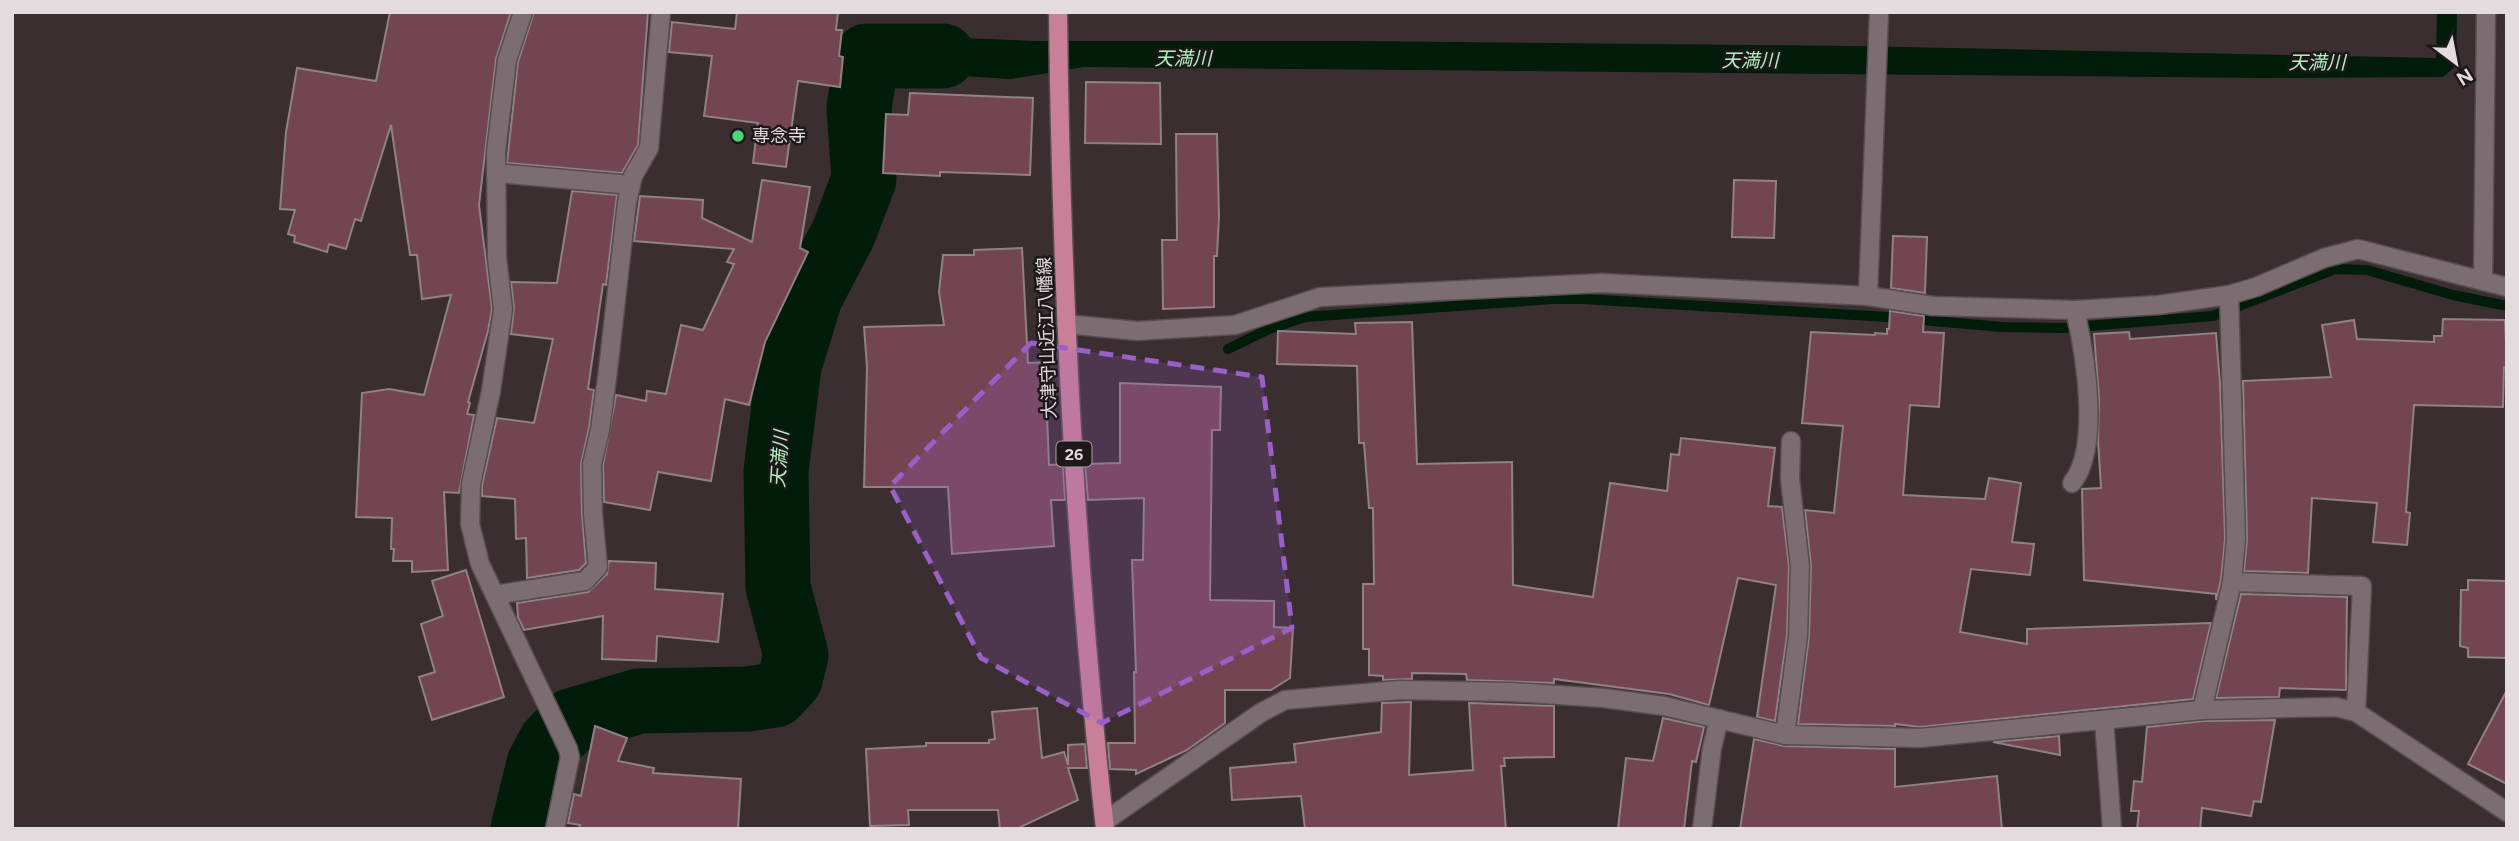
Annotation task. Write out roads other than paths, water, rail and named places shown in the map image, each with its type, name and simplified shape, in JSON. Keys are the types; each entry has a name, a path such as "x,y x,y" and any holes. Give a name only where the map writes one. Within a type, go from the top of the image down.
{"main road":[{"name":"大津守山近江八幡線","path":"1058,20 1066,324 1079,536 1105,825"}],"street":[{"path":"523,12 507,60 496,152 497,258 503,309 491,391 471,484 470,524 480,564 568,749 570,757 555,829"},
{"path":"495,595 585,581 598,567 592,464 601,418 631,186 633,176 649,148 661,12"},
{"path":"1868,296 1878,12"},
{"path":"2483,281 2486,12"},
{"path":"496,173 631,186"},
{"path":"1066,324 1138,331 1235,325 1320,297 1602,282 1868,296 1933,306 2075,310 2158,305 2229,295 2324,258 2358,249 2507,287"},
{"path":"2202,710 2232,582 2236,539 2229,295"},
{"path":"2072,483 2080,473 2089,423 2085,351 2075,310"},
{"path":"1785,735 1798,636 1800,566 1790,479 1791,441"},
{"path":"2232,582 2362,586 2356,712"},
{"path":"1105,825 1262,712 1285,699 1400,690 1560,694 1664,706 1785,735 1920,737 2202,710 2336,707 2356,712 2507,812"},
{"path":"1702,829 1712,747 1719,719"},
{"path":"2104,720 2112,829"}],"water":[{"path":"2437,12 2457,12 2456,66 2443,77 2264,78 1084,67 1011,79 845,69 845,33 1034,41 1855,46 2436,58"}],"waterway":[{"name":"天満川","path":"523,829 539,764 550,743 571,721 639,701 747,699 775,695 790,679 796,655 778,587 776,471 789,366 810,297 844,232 864,179 859,108 867,56 943,56"},
{"path":"1228,349 1269,329 1305,317 1552,299 1888,317 2002,327 2063,328 2213,316 2335,269 2367,270 2453,295 2507,306"}],"place":[{"name":"専念寺","path":"738,136"}]}
